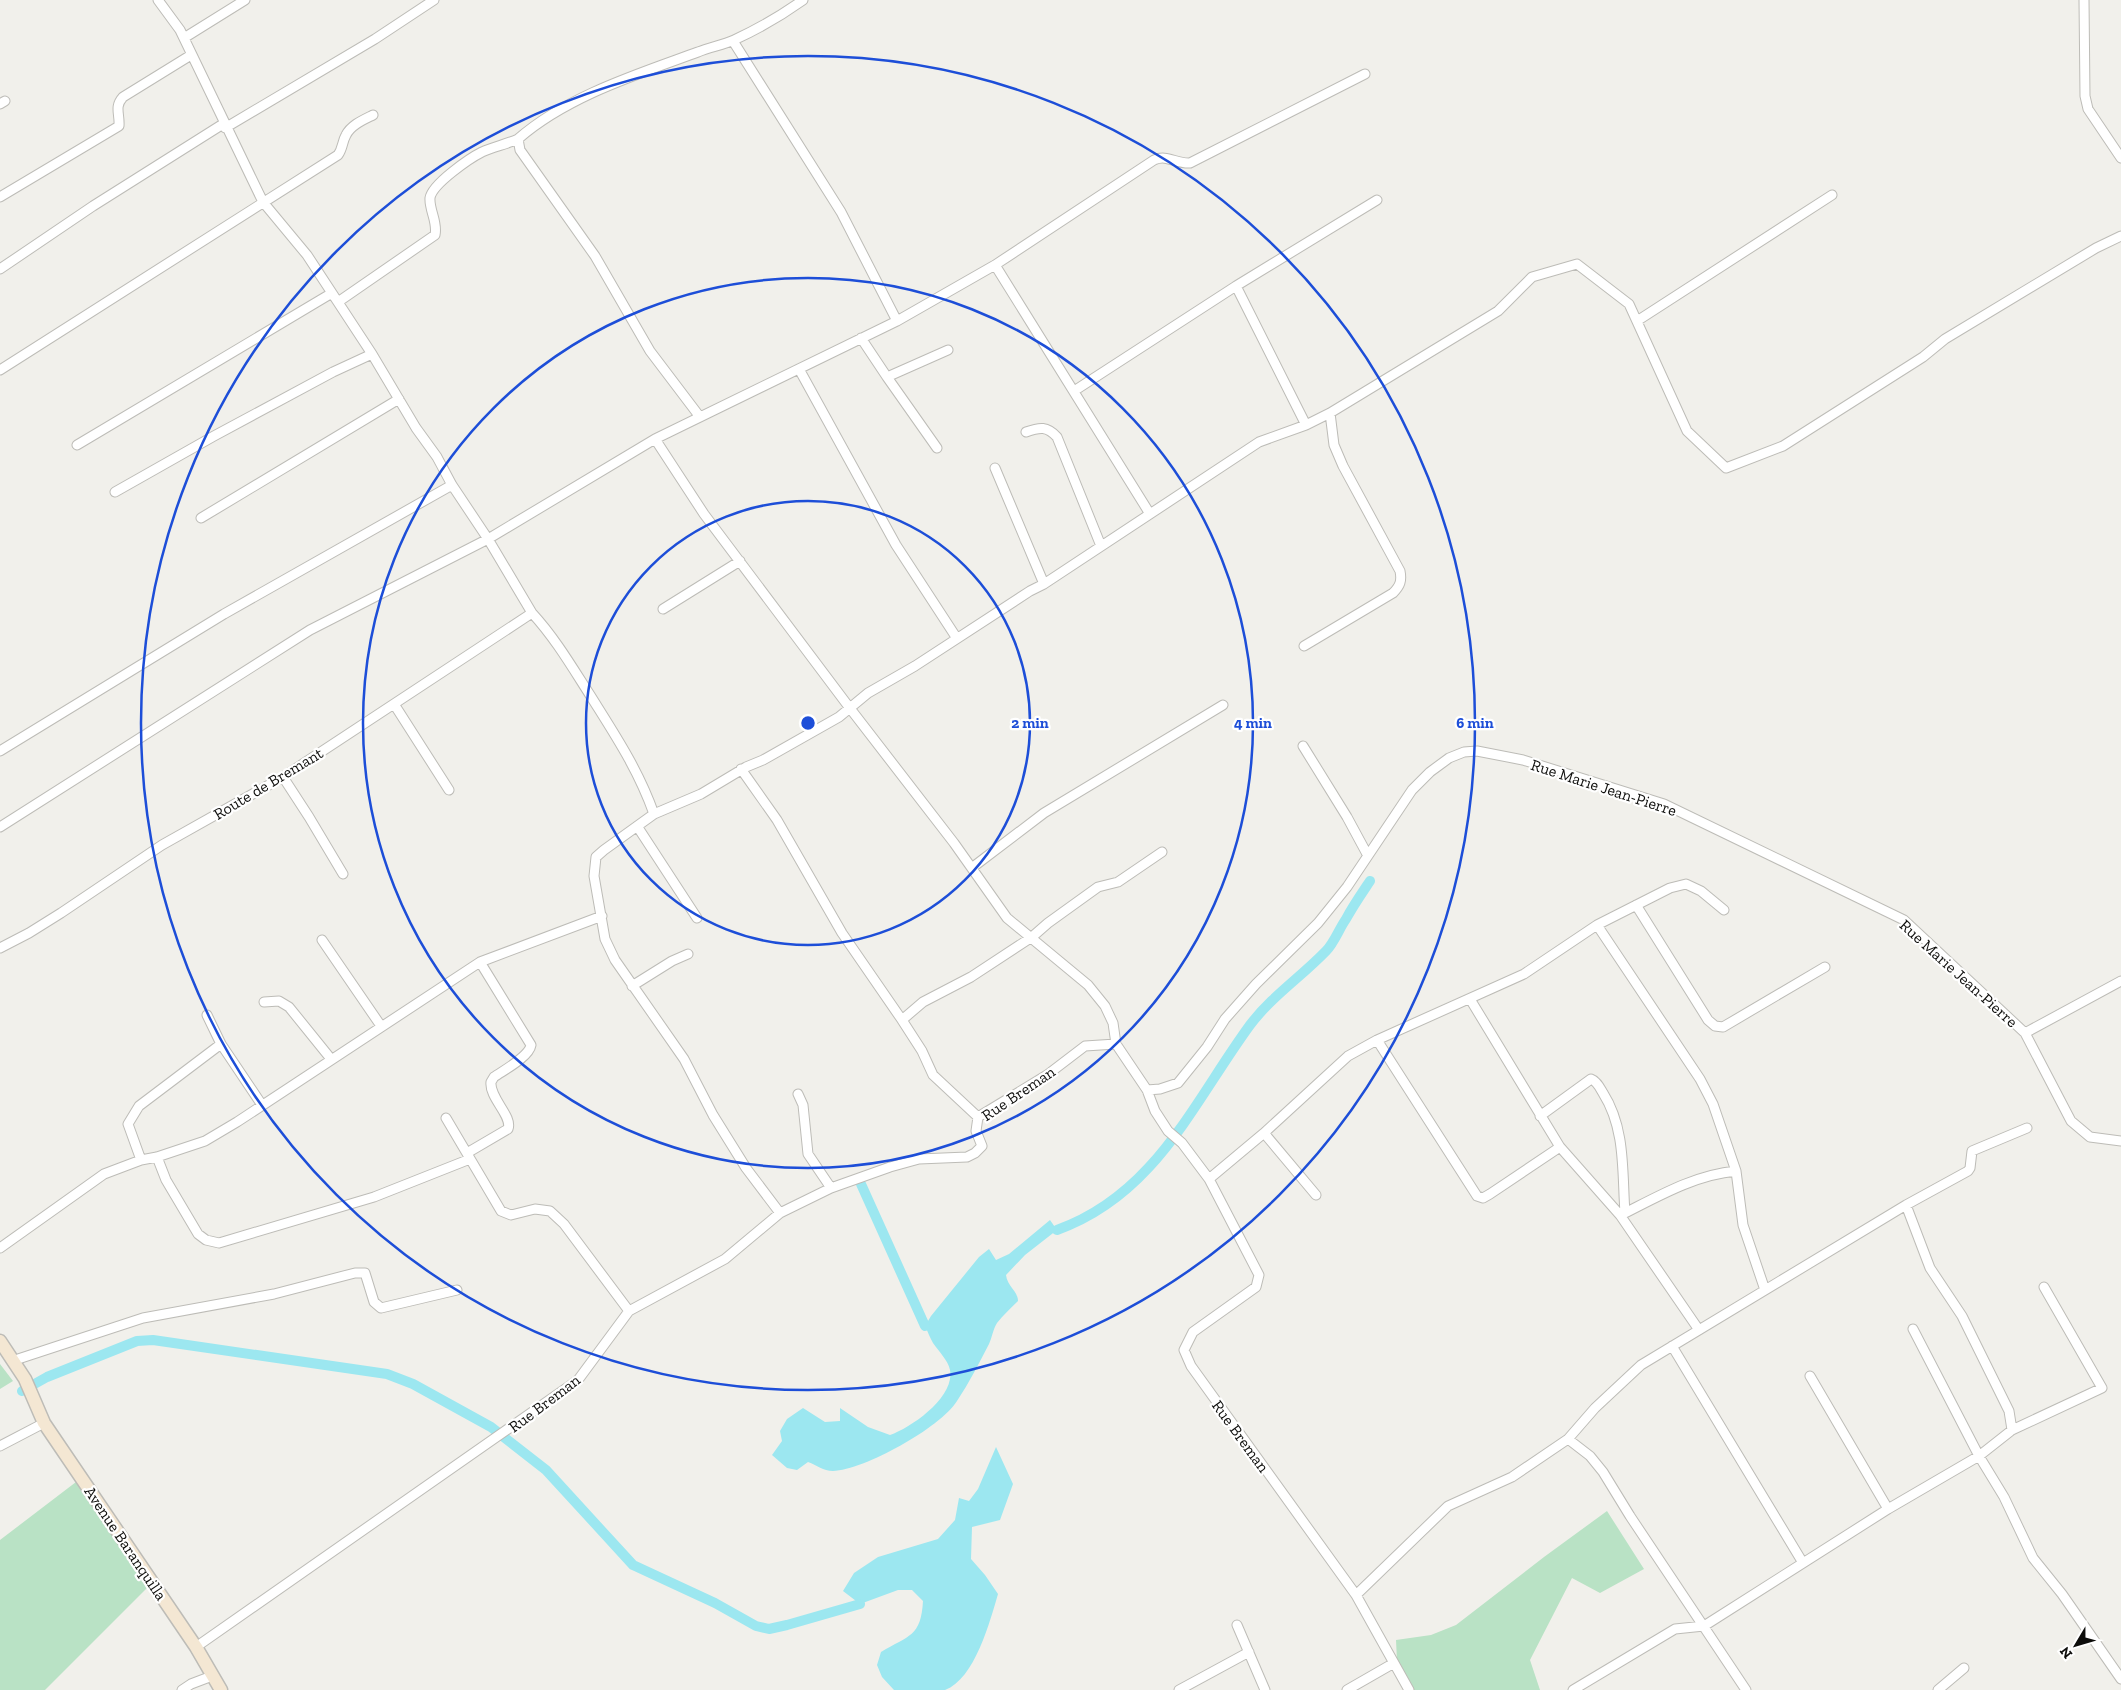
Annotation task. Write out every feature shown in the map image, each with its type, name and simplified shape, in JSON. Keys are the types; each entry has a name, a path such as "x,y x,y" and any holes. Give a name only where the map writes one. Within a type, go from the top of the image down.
{"main road":[{"name":"Avenue Baranquilla","path":"0,1341 25,1379 44,1422 196,1647 221,1690"}],"street":[{"path":"158,0 184,38 224,126 263,202 307,255 437,457 452,485 488,539 532,613 551,634 643,782 654,814"},
{"path":"184,38 245,0"},
{"path":"0,268 93,206 224,126 375,38 434,0"},
{"path":"338,302 435,235 436,228 430,198 450,174 482,152 518,139 534,125 572,103 651,69 712,46 732,41 803,0"},
{"path":"2084,0 2083,74 2088,109 2121,158"},
{"path":"732,41 841,212 897,321"},
{"path":"0,197 119,126 120,118 116,109 123,97 191,55"},
{"path":"0,827 310,630 488,539 655,438 897,321 995,265 1154,160 1167,157 1181,164 1190,163 1365,74"},
{"path":"0,370 338,155 343,148 346,134 357,123 373,115"},
{"path":"518,139 520,150 595,256 650,351 700,417"},
{"path":"1637,321 1832,195"},
{"path":"1074,391 1236,286 1377,200"},
{"path":"780,1213 736,1153 713,1115 684,1059 632,986 615,960 605,939 594,876 596,857 637,826 654,814 701,794 741,769 763,760 830,721 868,693 915,666 956,637 1044,584 1259,442 1306,425 1330,413 1498,310 1532,277 1577,264 1629,304 1687,431 1726,468 1782,446 1923,357 1945,340 2096,248 2121,236"},
{"path":"995,265 1150,514"},
{"path":"1236,286 1306,425"},
{"path":"77,445 332,293"},
{"path":"861,338 886,377 937,448"},
{"path":"886,377 948,350"},
{"path":"115,492 333,372 372,354"},
{"path":"799,369 896,545 956,637"},
{"path":"201,518 399,399"},
{"path":"1304,646 1393,593 1398,588 1402,579 1400,571 1337,452 1334,445 1330,413"},
{"path":"1026,432 1040,427 1050,429 1057,437 1101,546"},
{"path":"655,438 690,495 849,707 973,867 1007,918 1088,985 1105,1006 1113,1022 1116,1044"},
{"path":"995,468 1044,584"},
{"path":"0,750 224,614 452,485"},
{"path":"663,608 740,561"},
{"name":"Route de Bremant","path":"0,948 30,933 162,845 283,777 532,613"},
{"path":"394,704 449,790"},
{"path":"973,867 1044,813 1223,705"},
{"path":"1303,746 1347,817 1367,854"},
{"name":"Rue Marie Jean-Pierre","path":"1147,1090 1178,1084 1226,1019 1250,991 1318,923 1346,887 1412,790 1430,772 1450,758 1464,752 1477,751 1523,760 1664,804 1904,920 2025,1033 2071,1121 2090,1137 2121,1141"},
{"path":"741,769 777,820 842,933 922,1051 933,1075 978,1117"},
{"path":"283,777 343,874"},
{"path":"637,826 697,918"},
{"path":"902,1020 923,1002 971,977 1032,937 1098,887 1118,882 1162,852"},
{"path":"1209,1179 1264,1133 1348,1056 1377,1040 1524,974 1597,925 1670,888 1686,884 1701,891 1724,910"},
{"path":"1636,905 1708,1020 1715,1026 1723,1027 1825,967"},
{"path":"0,1248 104,1174 141,1160 157,1157 205,1141 480,962 602,916"},
{"path":"1597,925 1700,1079 1713,1104 1736,1171 1743,1226 1765,1290"},
{"path":"322,940 381,1026"},
{"path":"632,986 672,961 688,954"},
{"path":"157,1157 166,1180 198,1234 206,1240 219,1243 374,1197 468,1156 510,1126 492,1093 491,1082 494,1077 525,1055 530,1050 531,1045 480,962"},
{"path":"2025,1033 2121,981"},
{"path":"1470,999 1560,1147 1623,1214 1699,1330"},
{"path":"264,1002 279,1001 289,1007 331,1059"},
{"path":"207,1015 221,1044 262,1105"},
{"path":"1377,1040 1477,1196 1483,1198 1490,1194 1560,1147"},
{"path":"141,1160 128,1124 139,1106 221,1044"},
{"name":"Rue Breman","path":"196,1647 578,1380 629,1311 725,1259 780,1213 831,1188 919,1159 966,1157 976,1153 982,1146 976,1131 978,1117 1047,1075 1085,1046 1116,1044 1147,1090 1155,1111 1168,1131 1182,1143 1209,1179 1259,1274 1256,1287 1193,1332 1184,1350 1191,1366 1356,1595 1409,1690"},
{"path":"1540,1116 1591,1079 1596,1081 1610,1103 1620,1132 1623,1214"},
{"path":"798,1094 803,1105 808,1154 831,1188"},
{"path":"446,1118 501,1210 511,1215 535,1209 550,1211 564,1224 629,1311"},
{"path":"1356,1595 1448,1506 1512,1477 1568,1439 1594,1408 1641,1365 1906,1205 1968,1171 1972,1151 2027,1128"},
{"path":"1264,1133 1316,1195"},
{"path":"1623,1214 1686,1183 1718,1172 1736,1171"},
{"path":"1906,1205 1930,1268 1962,1316 2009,1411 2012,1430"},
{"path":"12,1361 143,1318 274,1294 355,1273 365,1273 374,1302 380,1308 457,1290"},
{"path":"1573,1690 1675,1629 1704,1626 1888,1509 1980,1456 2012,1430 2102,1388 2044,1287"},
{"path":"1913,1329 1980,1456 2004,1497 2033,1558 2062,1594 2121,1679"},
{"path":"1672,1346 1803,1564"},
{"path":"1810,1376 1888,1509"},
{"path":"0,1446 44,1422"},
{"path":"1568,1439 1590,1456 1603,1472 1630,1516 1746,1690"},
{"path":"1237,1624 1265,1690"},
{"path":"1179,1690 1249,1652"},
{"path":"1347,1690 1394,1662"},
{"path":"1938,1690 1964,1668"},
{"path":"182,1690 191,1684 212,1676"}],"green space":[{"path":"0,1364 13,1381 0,1389"},
{"path":"76,1482 150,1585 45,1690 0,1690 0,1540"},
{"path":"1607,1511 1644,1569 1600,1593 1572,1578 1530,1660 1540,1690 1413,1690 1397,1661 1396,1640 1431,1635 1456,1625"}],"water":[{"path":"1050,1220 1057,1230 1025,1255 1006,1275 1008,1282 1018,1297 1018,1301 997,1323 989,1344 957,1401 935,1423 881,1456 847,1469 829,1471 808,1462 797,1470 787,1468 772,1455 782,1441 780,1431 787,1419 803,1408 825,1422 840,1421 840,1408 868,1427 890,1435 909,1425 930,1410 946,1390 950,1380 949,1366 933,1343 925,1326 931,1316 979,1257 989,1249 996,1260 1009,1254"},
{"path":"996,1447 1013,1484 1000,1520 972,1527 971,1559 998,1594 980,1648 965,1674 956,1684 945,1690 894,1690 882,1677 877,1665 881,1652 912,1634 920,1622 923,1601 912,1590 898,1590 860,1604 843,1591 854,1573 878,1557 938,1539 955,1520 959,1498 969,1501 978,1489"}],"waterway":[{"path":"1057,1230 1091,1214 1120,1194 1146,1170 1169,1144 1190,1115 1250,1025 1277,996 1329,948 1370,881"},
{"path":"861,1184 925,1326"},
{"path":"22,1391 47,1377 137,1341 153,1340 387,1374 413,1384 491,1427 546,1470 633,1565 715,1603 756,1626 769,1629 860,1604"}]}
